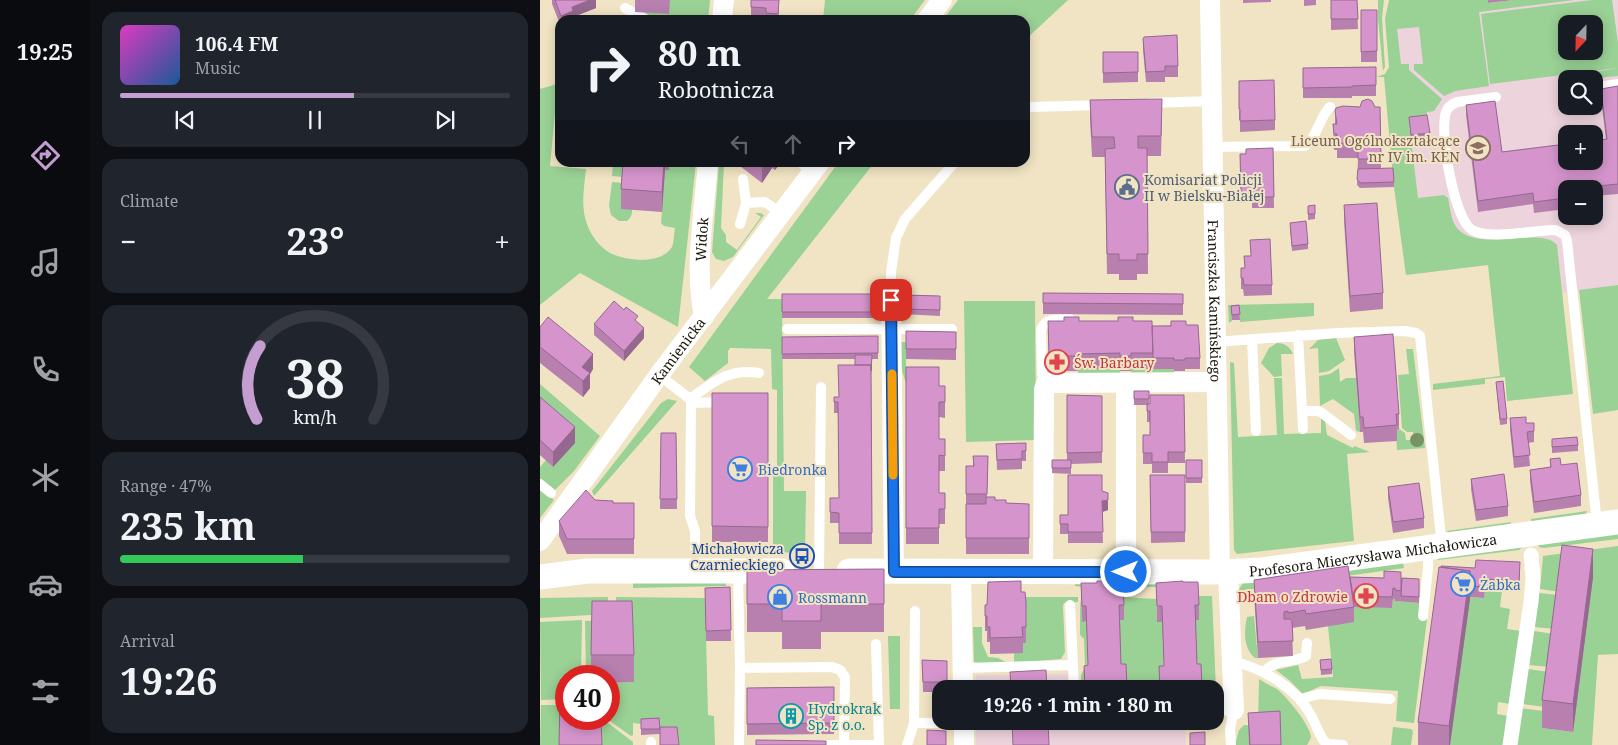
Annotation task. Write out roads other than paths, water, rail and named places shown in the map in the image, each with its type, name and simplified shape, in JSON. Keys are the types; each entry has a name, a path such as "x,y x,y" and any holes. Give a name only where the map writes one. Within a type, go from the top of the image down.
{"street":[{"path":"722,15 724,0"},
{"path":"931,15 942,0"},
{"name":"Franciszka Kamińskiego","path":"1210,0 1216,382 1224,572 1232,661 1225,710"},
{"name":"Widok","path":"704,318 700,298 699,275 708,167"},
{"name":"Kamienicka","path":"540,541 659,375 782,214 810,167"},
{"path":"891,300 894,572"},
{"path":"1043,572 1044,399 1046,384 1216,382"},
{"path":"1126,383 1126,572"},
{"name":"Profesora Mieczysława Michałowicza","path":"540,577 587,571 1224,572 1280,568 1607,524"},
{"path":"1510,745 1531,602 1533,578 1531,555"},
{"path":"961,572 964,680"},
{"path":"964,730 964,745"}],"lane":[{"path":"625,8 638,15"},
{"path":"1603,86 1618,84"},
{"path":"1496,98 1457,102 1451,105 1447,111 1444,142 1450,175 1464,223 1474,231 1491,234 1556,230 1565,235 1607,524"},
{"path":"1137,104 1212,101"},
{"path":"1030,107 1118,104"},
{"path":"1212,147 1304,146 1311,141 1321,118 1330,107"},
{"path":"891,300 891,272 896,238 905,219 951,167"},
{"path":"740,224 746,203 744,178"},
{"path":"746,203 766,202 782,214"},
{"path":"1046,384 1042,370 1041,330 1043,324 1051,320 1070,319"},
{"path":"786,329 952,329"},
{"path":"1215,342 1298,335 1405,331 1416,333 1420,336 1435,548 1428,568 1423,616"},
{"path":"1298,335 1303,429"},
{"path":"1252,339 1256,430"},
{"path":"690,401 728,374 745,371 759,373"},
{"path":"659,375 690,401 739,402"},
{"path":"819,571 821,387"},
{"path":"690,401 690,516 695,531 695,547"},
{"path":"1302,411 1318,411 1350,435"},
{"path":"540,484 551,493"},
{"path":"738,572 739,745"},
{"path":"1070,605 1074,680"},
{"path":"907,745 914,723 915,611"},
{"path":"1265,672 1268,667 1274,664 1301,659 1306,656 1307,643"},
{"path":"812,745 877,745 876,644"},
{"path":"1232,661 1249,665 1265,672 1286,686 1300,700 1324,741 1328,744 1343,745"},
{"path":"963,668 1073,665"},
{"path":"740,668 832,667 840,670 845,677 844,745"},
{"path":"1300,700 1320,694 1390,699"},
{"path":"1225,710 1230,729 1230,745"},
{"path":"914,723 932,723"}],"place":[{"name":"Liceum Ogólnokształcące nr IV im. KEN","path":"1478,148"},
{"name":"Komisariat Policji II w Bielsku-Białej","path":"1127,187"},
{"name":"Św. Barbary","path":"1057,362"},
{"name":"Biedronka","path":"740,469"},
{"name":"Michałowicza Czarnieckiego","path":"802,556"},
{"name":"Żabka","path":"1463,584"},
{"name":"Dbam o Zdrowie","path":"1366,596"},
{"name":"Rossmann","path":"780,597"},
{"name":"Hydrokrak Sp. z o.o.","path":"791,716"}]}
